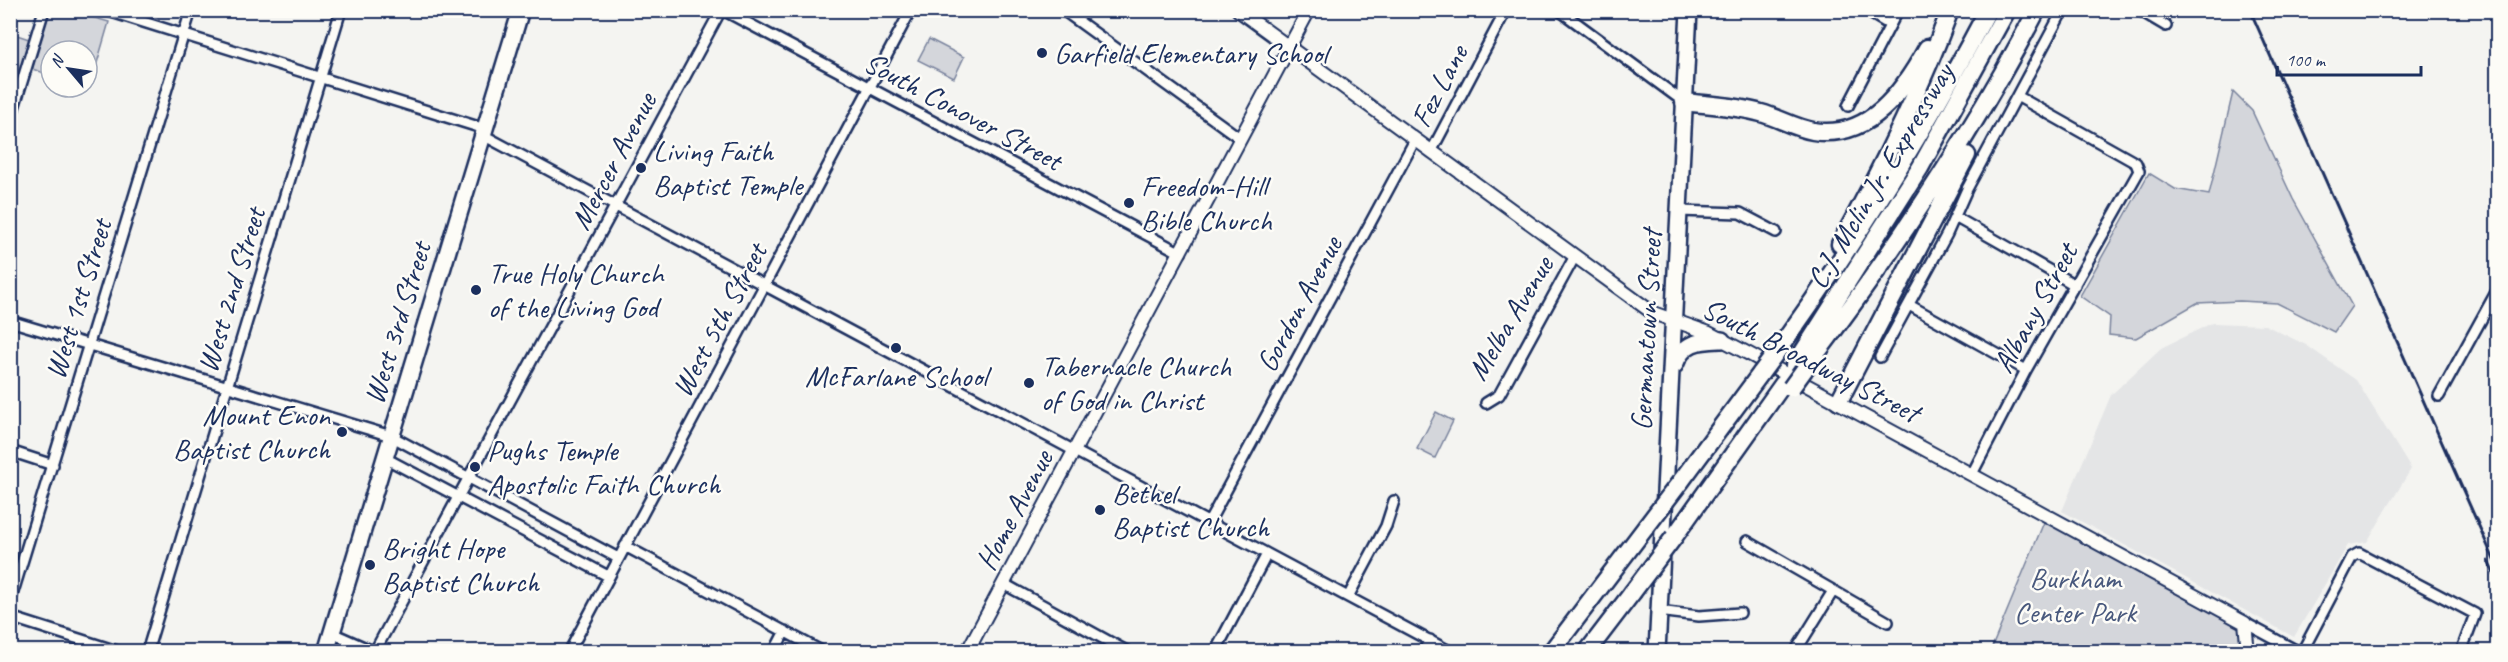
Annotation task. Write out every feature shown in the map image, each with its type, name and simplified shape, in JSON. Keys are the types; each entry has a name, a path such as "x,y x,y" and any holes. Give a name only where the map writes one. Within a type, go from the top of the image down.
{"highway":[{"path":"1684,102 1763,113 1812,131 1828,133 1854,128 1875,117 1893,99 1919,63 1948,10"},
{"path":"1551,651 1796,324 1887,160 1930,65 1948,10"},
{"name":"C.J. Mclin Jr. Expressway","path":"1796,324 1868,219 1931,115 1988,10"},
{"name":"C.J. Mclin Jr. Expressway","path":"1799,368 1920,168 2007,10"},
{"path":"1587,651 1757,423 1902,237 1945,171 2037,10"},
{"path":"1839,401 1978,133 1999,80"}],"main road":[{"name":"West 3rd Street","path":"326,651 521,10"},
{"name":"Germantown Street","path":"1657,651 1689,10"},
{"path":"1672,371 1678,355 1686,346 1696,342 1722,340"}],"street":[{"path":"10,121 44,10"},
{"path":"105,10 321,77 484,132 616,206 1074,452 1451,651"},
{"name":"West 1st Street","path":"10,602 191,10"},
{"name":"West 2nd Street","path":"147,651 341,10"},
{"name":"South Conover Street","path":"722,10 1181,253"},
{"name":"Mercer Avenue","path":"375,651 722,10"},
{"name":"West 5th Street","path":"569,651 911,10"},
{"path":"1063,10 1241,139"},
{"name":"South Broadway Street","path":"1238,10 1653,313 1674,319 1722,340 1839,401 2300,651"},
{"name":"Home Avenue","path":"967,651 1309,10"},
{"name":"Fez Lane","path":"1431,152 1506,10"},
{"path":"1558,10 1684,102"},
{"path":"1865,10 1890,25"},
{"path":"1848,106 1898,10"},
{"path":"1880,357 1910,305 1982,161 2063,10"},
{"path":"2139,10 2166,26"},
{"name":"Albany Street","path":"1972,474 2026,370 2139,171 2139,167 2017,96"},
{"name":"Gordon Avenue","path":"1209,522 1415,140"},
{"path":"1679,211 1740,213 1776,232"},
{"path":"1955,217 2075,285"},
{"name":"Melba Avenue","path":"1486,403 1500,395 1575,256"},
{"path":"2439,396 2498,289"},
{"path":"1910,305 2026,370"},
{"path":"10,321 391,436 618,558"},
{"path":"10,451 53,465"},
{"path":"385,458 608,576"},
{"path":"1348,597 1386,526 1394,501"},
{"path":"1747,541 1888,622"},
{"path":"625,546 823,651"},
{"path":"1215,651 1267,554"},
{"path":"2300,651 2356,554 2362,554 2475,614 2461,651"},
{"path":"1004,584 1128,651"},
{"path":"1796,651 1833,591"},
{"path":"1658,611 1699,616 1740,613"},
{"path":"10,617 120,651"},
{"path":"2245,623 2248,651"},
{"path":"774,651 785,631"},
{"path":"332,633 375,651"},
{"path":"1423,651 1430,640"}],"shaded area":[{"path":"2212,323 2265,325 2306,345 2356,380 2411,469 2367,542 2348,545 2294,637 2062,511 2111,395 2161,348"}],"green space":[{"path":"50,10 71,11 109,22 99,56 99,39 41,39"},
{"path":"11,33 35,41 11,121"},
{"path":"929,39 964,57 954,78 918,60"},
{"path":"39,46 39,71 32,69"},
{"path":"2233,92 2252,111 2293,199 2352,306 2334,332 2277,303 2240,301 2197,303 2136,338 2109,335 2110,317 2080,296 2149,173 2175,189 2209,195"},
{"path":"1436,412 1453,421 1435,458 1417,449"},
{"name":"Burkham Center Park","path":"2047,515 2245,623 2248,652 1990,652"}],"railway":[{"path":"2250,10 2498,569"},
{"path":"2488,561 2498,583"}],"place":[{"name":"Garfield Elementary School","path":"1042,53"},
{"name":"Living Faith Baptist Temple","path":"641,168"},
{"name":"Freedom-Hill Bible Church","path":"1129,203"},
{"name":"True Holy Church of the Living God","path":"476,290"},
{"name":"McFarlane School","path":"896,348"},
{"name":"Tabernacle Church of God in Christ","path":"1029,383"},
{"name":"Mount Enon Baptist Church","path":"342,432"},
{"name":"Pughs Temple Apostolic Faith Church","path":"475,467"},
{"name":"Bethel Baptist Church","path":"1100,510"},
{"name":"Bright Hope Baptist Church","path":"370,565"}]}
